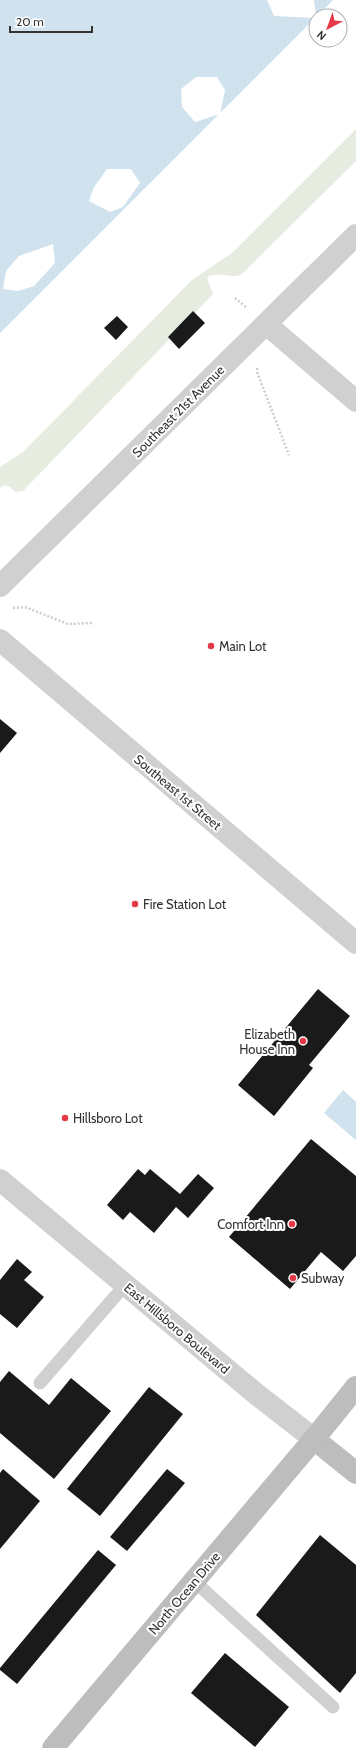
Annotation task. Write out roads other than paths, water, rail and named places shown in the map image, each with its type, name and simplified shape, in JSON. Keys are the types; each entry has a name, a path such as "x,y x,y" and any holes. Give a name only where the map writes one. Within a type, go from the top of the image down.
{"main road":[{"name":"North Ocean Drive","path":"53,1748 314,1439 356,1387"},
{"name":"East Hillsboro Boulevard","path":"314,1439 356,1473"}],"street":[{"name":"Southeast 21st Avenue","path":"0,586 356,235"},
{"path":"266,324 356,401"},
{"name":"Southeast 1st Street","path":"0,640 356,943"},
{"name":"East Hillsboro Boulevard","path":"0,1180 255,1393 314,1439"}],"lane":[{"path":"40,1383 125,1285"},
{"path":"194,1581 333,1706"}],"water":[{"path":"0,0 333,0 325,8 308,8 308,25 0,333"},
{"path":"343,1090 356,1102 356,1140 324,1113"}],"place":[{"name":"Main Lot","path":"211,646"},
{"name":"Fire Station Lot","path":"135,904"},
{"name":"Elizabeth House Inn","path":"303,1041"},
{"name":"Hillsboro Lot","path":"65,1118"},
{"name":"Comfort Inn","path":"292,1224"},
{"name":"Subway","path":"293,1278"}]}
